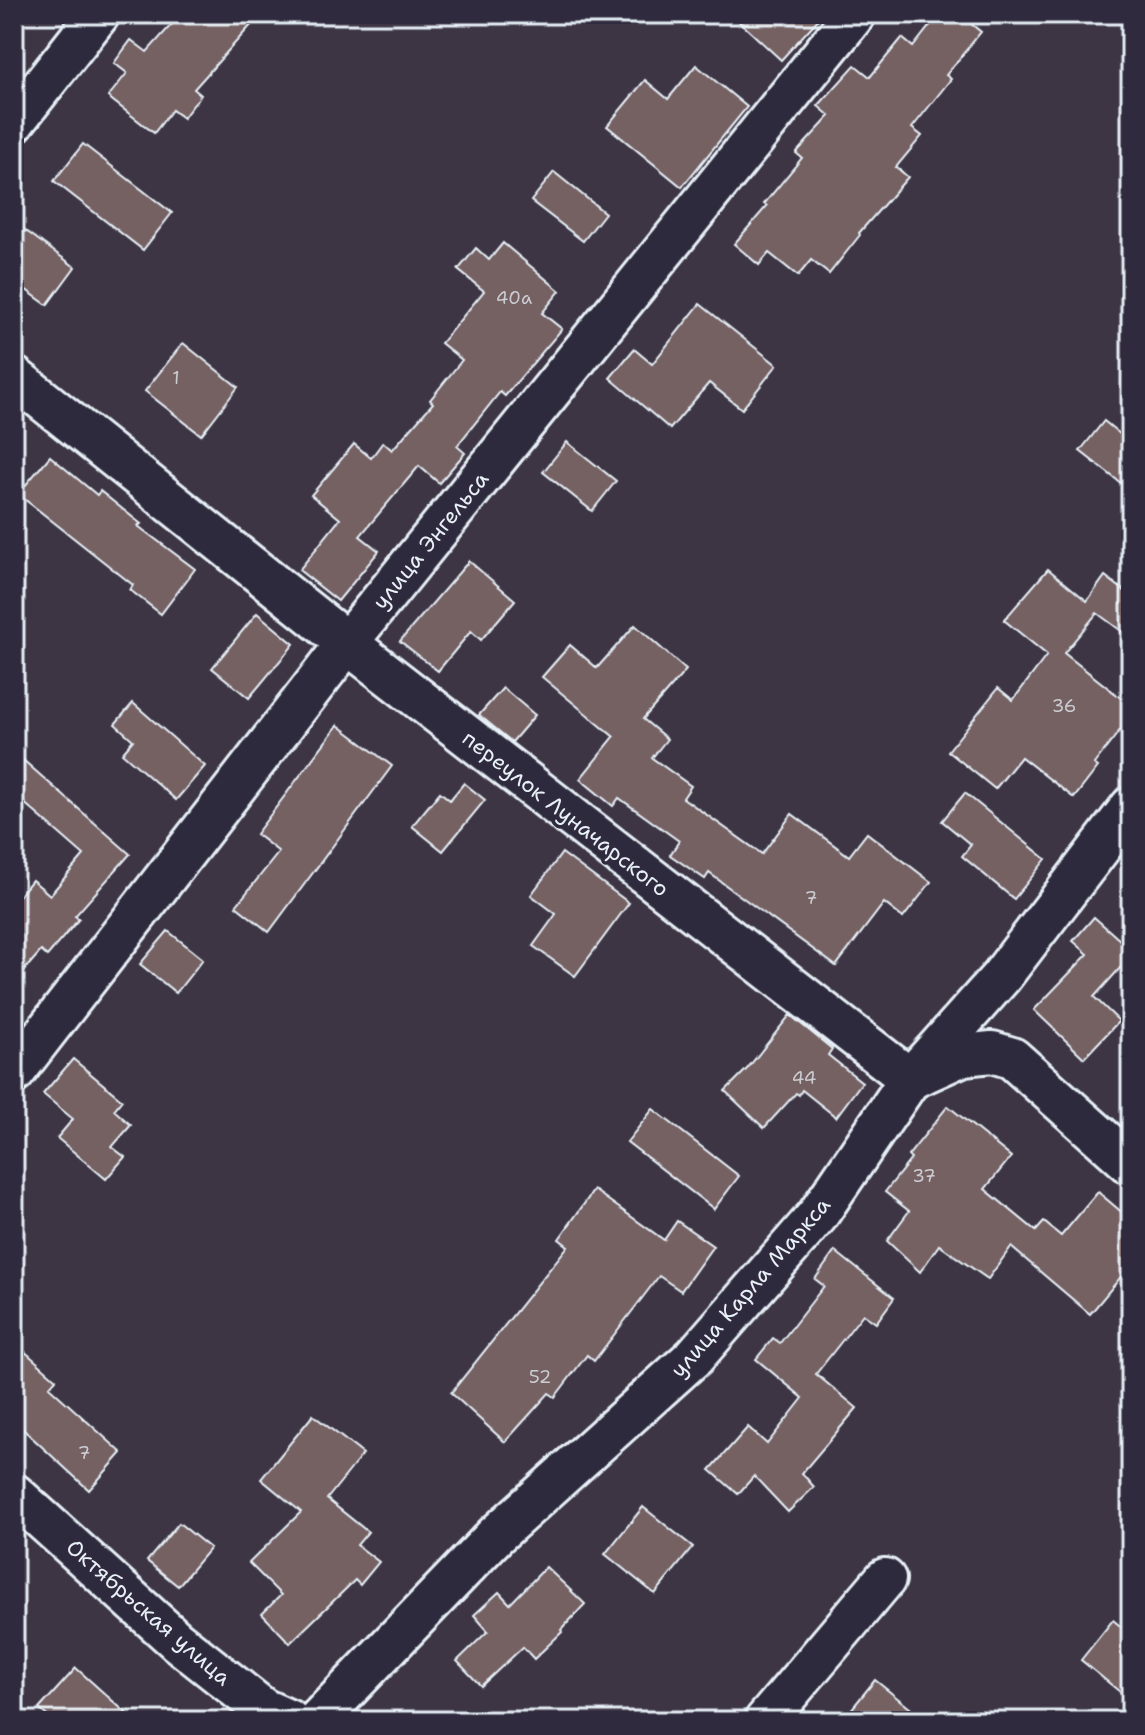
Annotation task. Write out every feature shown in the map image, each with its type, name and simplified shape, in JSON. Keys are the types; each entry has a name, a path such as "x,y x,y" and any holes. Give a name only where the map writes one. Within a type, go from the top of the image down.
{"street":[{"path":"14,122 99,14"},
{"name":"улица Энгельса","path":"14,1073 347,643 855,14"},
{"name":"переулок Луначарского","path":"14,377 347,643 910,1079"},
{"name":"улица Карла Маркса","path":"317,1721 496,1535 695,1356 817,1216 910,1079 1001,977 1131,807"},
{"path":"1001,977 997,1012 1012,1058"},
{"path":"910,1079 963,1055 992,1052 1012,1058 1131,1164"},
{"name":"Октябрьская улица","path":"14,1494 177,1641 263,1709 290,1721"},
{"path":"765,1721 885,1579"}],"building":[{"path":"181,14 261,14 194,89 201,95 183,118 172,110 154,133 108,97 127,73 114,63 131,40 147,52"},
{"path":"731,14 823,14 781,60"},
{"path":"939,14 959,14 981,32 946,75 951,79 912,128 922,136 896,167 908,177 859,233 829,274 811,260 798,276 769,253 759,265 734,244 802,158 796,153 830,116 818,106 855,65 870,77 902,38 913,47"},
{"path":"696,65 747,107 682,187 607,126 645,80 668,99"},
{"path":"83,144 172,213 143,250 54,181"},
{"path":"554,172 605,213 583,241 531,201"},
{"path":"14,222 75,267 47,305 14,281"},
{"path":"503,243 560,291 542,313 562,329 505,396 500,392 457,446 465,453 439,483 419,466 360,536 379,551 338,601 299,570 340,519 311,495 354,444 371,458 383,442 392,450 433,403 430,400 462,360 441,343 484,291 458,270 476,248 489,260"},
{"path":"700,304 777,365 742,409 709,383 670,429 610,378 634,349 652,364"},
{"path":"183,343 238,387 201,435 145,391"},
{"path":"1104,421 1131,443 1131,491 1080,451"},
{"path":"567,442 616,481 592,511 543,472"},
{"path":"50,456 97,495 100,491 141,524 138,526 195,569 161,614 130,590 133,585 18,494"},
{"path":"469,561 515,600 481,640 471,631 438,671 400,641"},
{"path":"1048,569 1087,601 1105,576 1131,596 1131,638 1097,613 1064,653 1131,706 1131,716 1094,764 1098,767 1074,798 1021,757 995,789 948,751 998,688 1013,700 1047,655 1004,620"},
{"path":"257,613 294,644 249,698 212,668"},
{"path":"635,625 686,670 643,719 667,739 652,758 691,786 683,798 762,854 792,814 849,856 867,833 931,882 903,918 884,903 836,966 709,873 705,879 670,855 679,841 619,798 613,806 580,779 614,737 542,677 570,645 597,668"},
{"path":"503,688 535,715 512,742 479,715"},
{"path":"133,703 205,766 176,800 122,753 133,740 115,724"},
{"path":"338,725 392,766 269,932 236,906 279,852 256,834"},
{"path":"14,752 130,854 75,916 79,919 47,956 41,951 14,982 14,902 32,880 50,895 84,855 14,794"},
{"path":"464,783 485,800 443,851 412,826 440,792 450,800"},
{"path":"965,793 1046,859 1014,899 962,856 971,845 942,821"},
{"path":"562,853 629,903 575,976 533,946 556,914 531,895"},
{"path":"1094,917 1131,950 1131,956 1094,997 1119,1021 1084,1058 1034,1010 1088,954 1073,941"},
{"path":"168,931 203,959 176,993 140,964"},
{"path":"790,1015 832,1049 828,1055 862,1082 836,1117 802,1090 764,1128 725,1091 747,1069"},
{"path":"73,1059 122,1100 114,1110 131,1125 112,1147 125,1157 106,1179 57,1138 73,1119 43,1094"},
{"path":"948,1106 1011,1157 985,1189 1036,1231 1044,1222 1061,1236 1098,1192 1131,1220 1131,1265 1090,1314 1011,1247 988,1279 939,1245 920,1272 887,1241 909,1211 885,1192 911,1159 908,1156"},
{"path":"653,1109 739,1176 714,1209 627,1142"},
{"path":"594,1190 664,1240 677,1221 713,1246 681,1291 659,1276 594,1361 587,1355 555,1397 549,1393 505,1442 451,1393 568,1246 559,1239"},
{"path":"835,1251 894,1298 876,1323 863,1314 816,1374 857,1408 802,1473 814,1487 788,1512 754,1476 738,1494 710,1470 748,1427 767,1444 803,1398 756,1359 773,1338 780,1343 824,1286 815,1279"},
{"path":"14,1342 56,1379 49,1387 122,1453 89,1490 14,1421"},
{"path":"313,1415 363,1454 327,1499 368,1532 357,1545 379,1562 360,1585 355,1580 290,1643 262,1614 281,1595 249,1563 301,1512 261,1479"},
{"path":"643,1507 693,1547 655,1594 605,1554"},
{"path":"179,1523 210,1548 178,1586 147,1561"},
{"path":"546,1567 585,1604 534,1659 523,1647 481,1686 457,1661 488,1631 474,1615 499,1592 510,1604"},
{"path":"1113,1620 1131,1635 1131,1701 1081,1660"},
{"path":"76,1668 135,1721 53,1721 39,1709"},
{"path":"875,1680 926,1721 842,1721"}]}
